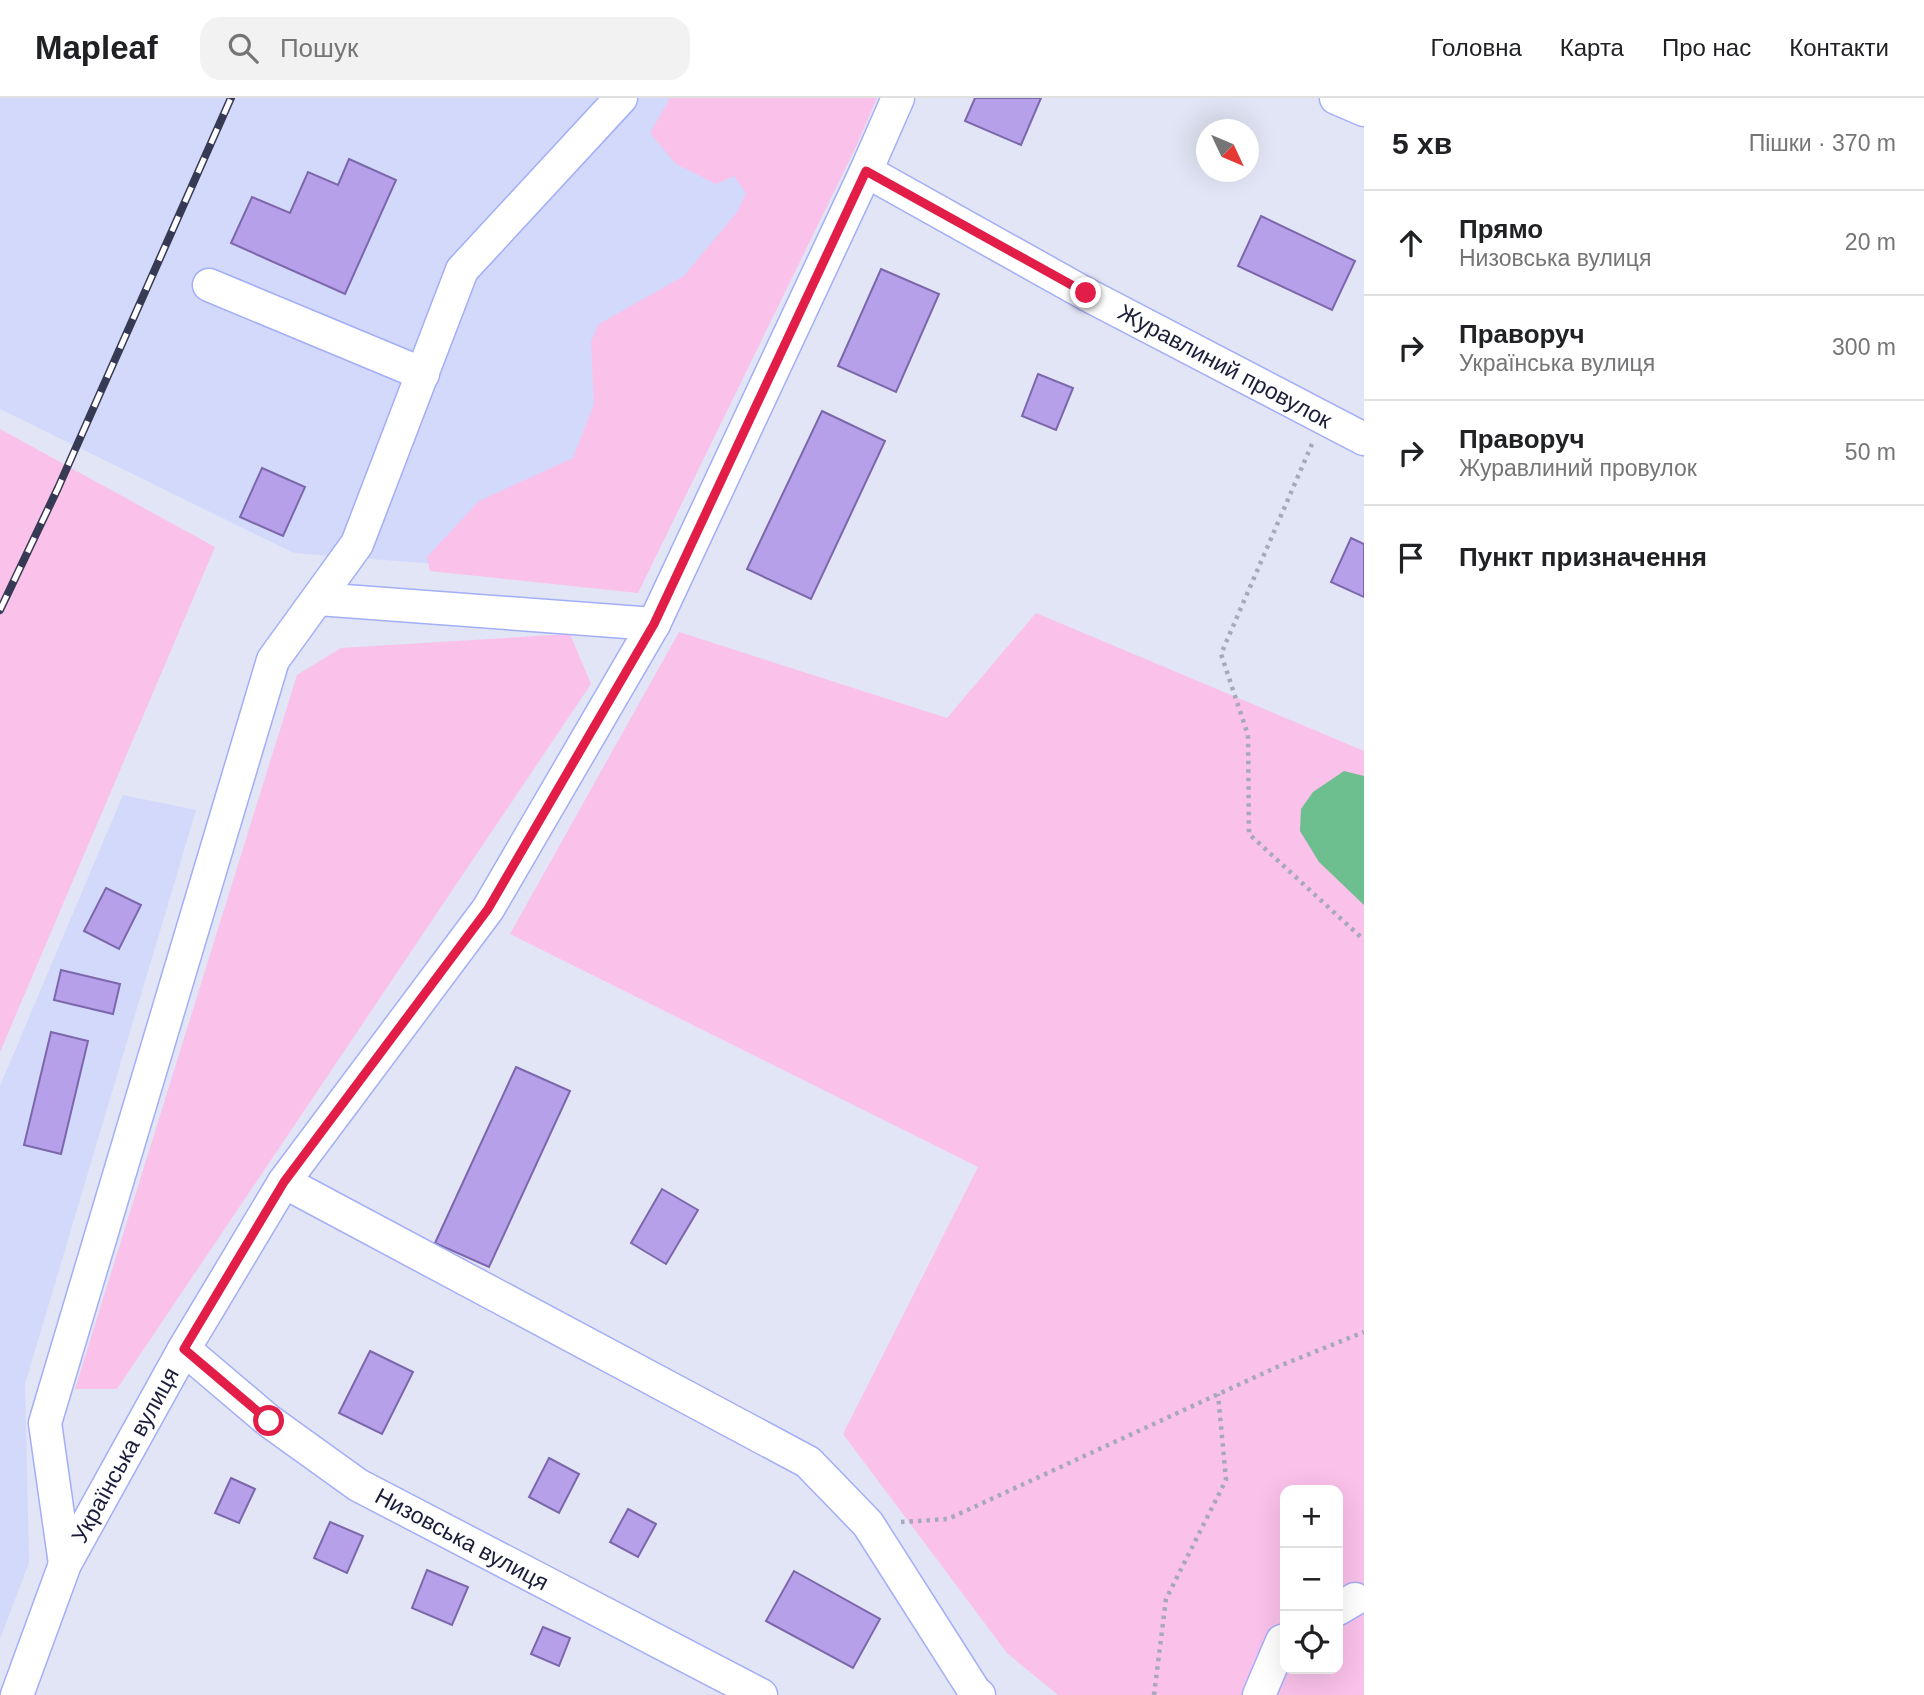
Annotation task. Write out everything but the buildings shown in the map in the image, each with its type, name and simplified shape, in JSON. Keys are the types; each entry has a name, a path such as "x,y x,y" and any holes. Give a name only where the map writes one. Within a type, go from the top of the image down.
{"street":[{"path":"65,1564 45,1423 273,660 357,544 462,270 621,98"},
{"name":"Українська вулиця","path":"17,1695 65,1564 184,1349 284,1182 488,909 654,624 898,98"},
{"path":"1336,98 1364,110"},
{"name":"Журавлиний провулок","path":"866,171 1086,293 1364,439"},
{"path":"209,285 423,374"},
{"path":"318,599 654,624"},
{"path":"284,1182 808,1462 868,1524 979,1695"},
{"name":"Низовська вулиця","path":"184,1349 269,1421 358,1485 761,1695"},
{"path":"1259,1695 1280,1646"}],"path":[{"path":"1324,417 1221,654 1248,735 1249,834 1364,940"},
{"path":"868,1524 948,1519 1277,1367 1364,1332"},
{"path":"1154,1695 1166,1599 1226,1480 1219,1394"}],"shaded area":[{"path":"0,98 740,98 821,167 630,579 294,553 0,409"},
{"path":"670,98 877,98 855,149 638,593 430,571 427,557 479,501 573,458 594,404 591,341 599,324 684,276 738,211 746,193 734,176 716,184 676,164 650,133"},
{"path":"0,429 215,547 0,1052"},
{"path":"1036,613 1364,751 1364,1695 1058,1695 1007,1653 843,1434 978,1167 510,934 679,632 947,718"},
{"path":"570,634 591,684 117,1389 75,1389 297,675 341,648"},
{"path":"1344,771 1364,776 1364,905 1319,862 1300,831 1301,809 1313,792"},
{"path":"123,795 196,810 25,1384 29,1563 0,1639 0,1086"}],"railway":[{"path":"0,610 58,488 231,98"}],"route":[{"path":"269,1421 184,1349 284,1182 488,909 654,624 866,171 1086,293"}]}
